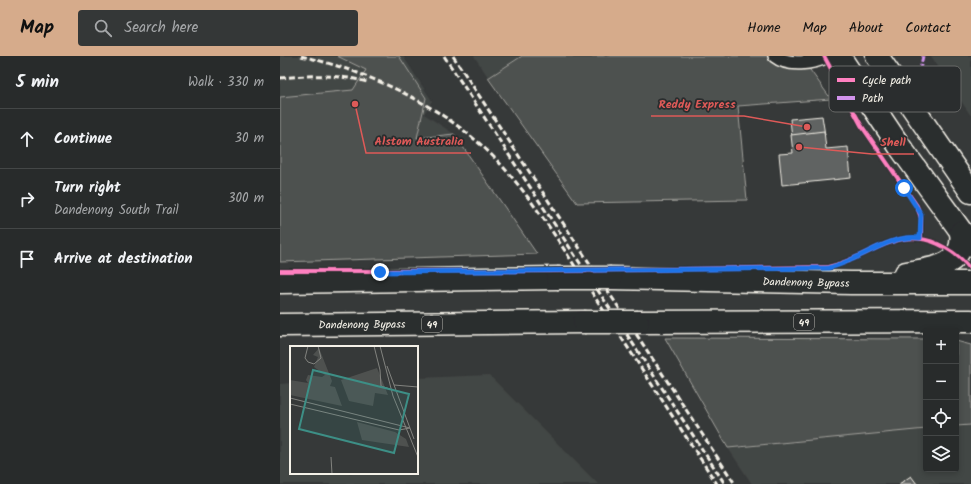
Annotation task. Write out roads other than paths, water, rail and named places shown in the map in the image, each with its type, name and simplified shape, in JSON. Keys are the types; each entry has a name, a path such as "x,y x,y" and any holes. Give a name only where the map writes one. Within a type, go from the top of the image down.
{"highway":[{"path":"839,56 845,66"},
{"path":"877,56 884,66"},
{"path":"851,283 927,270 954,259 960,251 961,231 875,112"},
{"path":"916,112 971,192"},
{"name":"Dandenong Bypass","path":"280,282 611,278 851,283 971,283"},
{"name":"Dandenong Bypass","path":"280,325 584,322 970,321"}],"street":[{"path":"775,56 785,61 797,62 816,61 828,56"}],"railway":[{"path":"301,56 359,73 388,85 442,115 467,133 490,153 510,175 547,223 717,484"},
{"path":"444,56 725,484"},
{"path":"453,56 735,484"},
{"path":"280,78 324,76 356,79 367,82"}],"place":[{"name":"Alstom Australia","path":"355,104"},
{"name":"Reddy Express","path":"807,127"},
{"name":"Shell","path":"799,147"}]}
